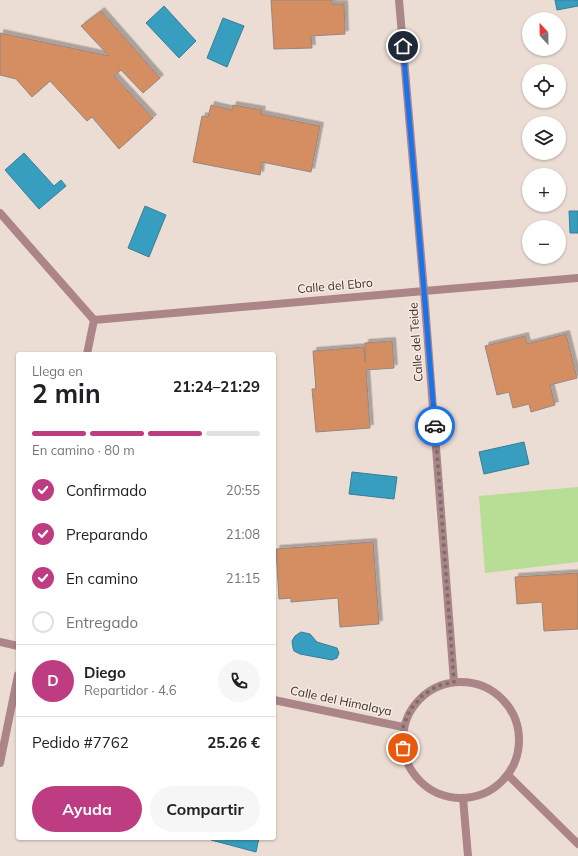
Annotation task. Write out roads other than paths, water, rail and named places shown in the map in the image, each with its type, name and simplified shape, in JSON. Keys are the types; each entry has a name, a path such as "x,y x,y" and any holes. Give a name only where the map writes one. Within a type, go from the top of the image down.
{"street":[{"name":"Calle del Teide","path":"398,0 424,291 454,682"},
{"path":"0,213 94,320 87,352"},
{"name":"Calle del Ebro","path":"94,320 578,278"},
{"path":"0,642 16,646"},
{"path":"454,682 474,682 492,690 507,702 516,719 520,738 517,757 508,775 496,787 480,796 464,798 442,796 423,785 409,768 403,748 403,727 410,710 422,696 437,686 454,682"},
{"path":"0,763 16,685"},
{"name":"Calle del Himalaya","path":"276,700 403,727"},
{"path":"508,775 578,844"},
{"path":"464,798 468,856"}],"water":[{"path":"555,0 578,0 578,6 557,10"},
{"path":"164,6 196,41 179,58 146,23"},
{"path":"223,18 244,26 227,67 207,58"},
{"path":"24,153 54,186 61,180 66,186 39,209 5,170"},
{"path":"145,206 166,215 149,257 128,248"},
{"path":"569,211 578,211 578,233 570,233"},
{"path":"524,442 529,464 484,474 479,452"},
{"path":"352,472 397,477 394,499 349,494"},
{"path":"301,632 310,634 317,642 337,648 339,653 337,658 332,660 300,654 294,651 292,641 295,636"},
{"path":"211,840 259,840 256,852"}]}
